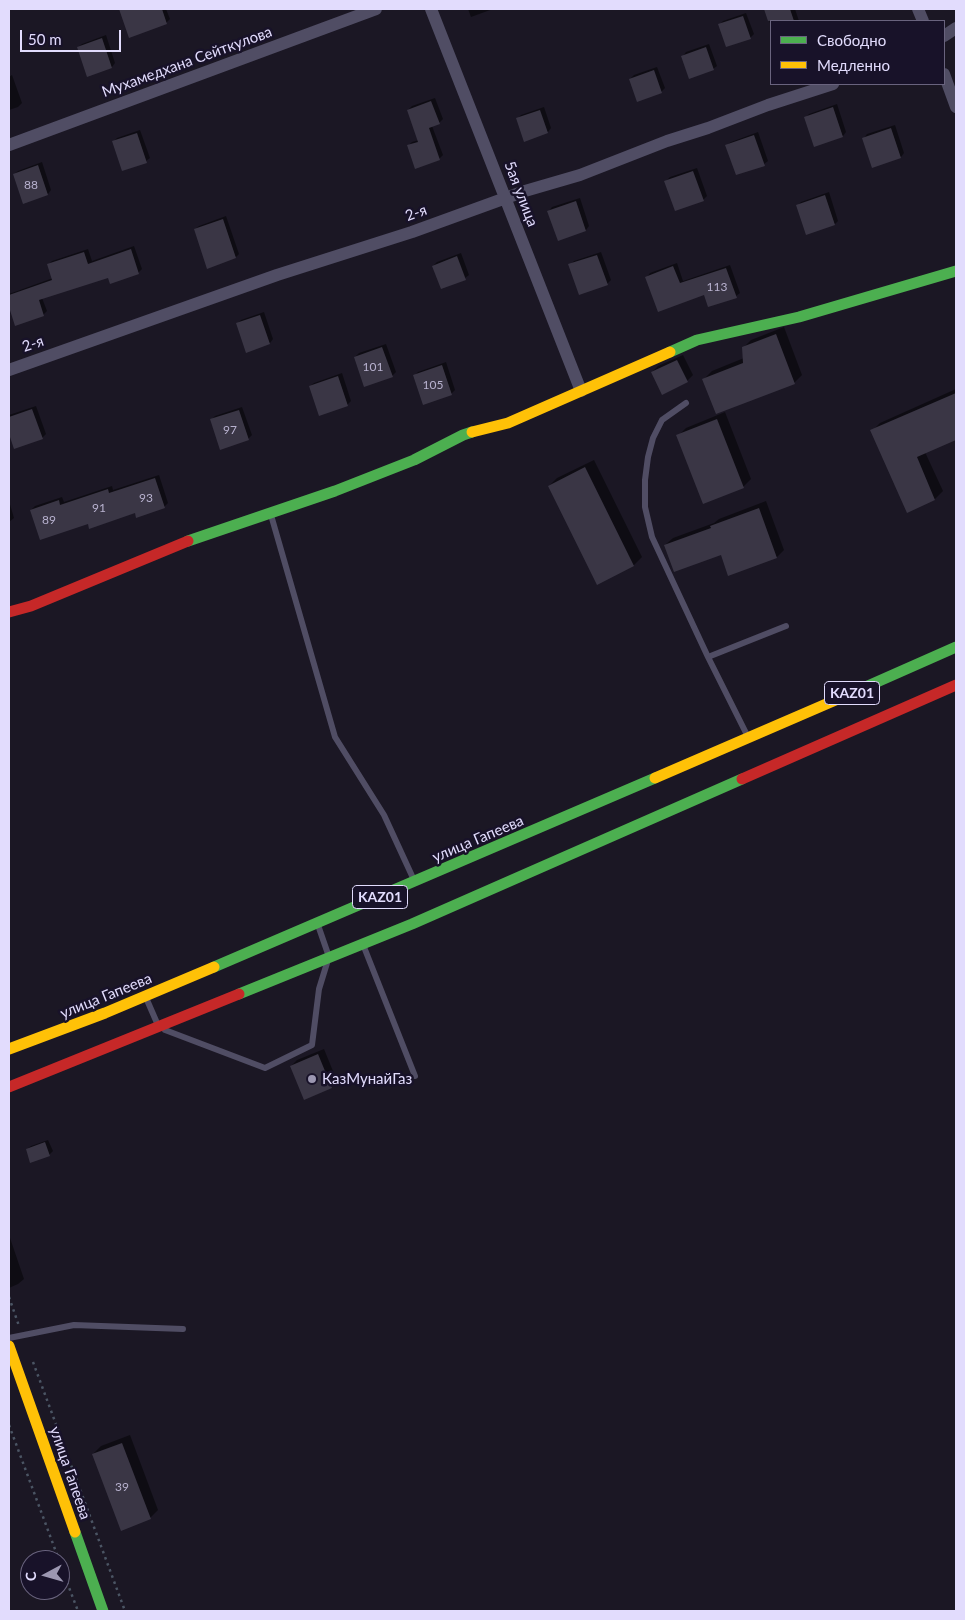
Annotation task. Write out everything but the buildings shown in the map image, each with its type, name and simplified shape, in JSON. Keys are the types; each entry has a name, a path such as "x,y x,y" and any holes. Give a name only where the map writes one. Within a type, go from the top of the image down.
{"main road":[{"path":"9,612 31,606 156,552 335,491 414,460 463,435 508,423 697,340 799,317 956,271"},
{"name":"улица Гапеева","path":"9,1049 146,996 318,924 956,647"},
{"name":"KАZ01","path":"9,1087 412,924 956,685"},
{"name":"улица Гапеева","path":"9,1346 103,1611"}],"street":[{"name":"Мухамедхана Сейткулова","path":"9,145 376,9"},
{"name":"5ая улица","path":"431,9 581,391"},
{"path":"945,35 956,28"},
{"path":"945,77 956,107"},
{"name":"2-я","path":"9,370 277,275 412,232 505,198 580,175 667,141 830,85"}],"lane":[{"path":"686,403 662,420 653,438 645,480 645,507 652,537 748,738"},
{"path":"271,514 335,737 384,815 415,882"},
{"path":"708,657 786,626"},
{"path":"146,996 158,1028 265,1068 312,1045 319,989 329,957 318,924"},
{"path":"363,944 415,1076"},
{"path":"9,1338 74,1324 184,1329"}],"path":[{"path":"9,1297 22,1334"},
{"path":"32,1361 125,1611"},
{"path":"9,1425 55,1550"},
{"path":"70,1590 78,1611"}],"traffic: fast":[{"path":"670,352 697,340 799,317 956,271"},
{"path":"188,541 335,491 414,460 472,432"},
{"path":"861,689 956,647"},
{"path":"214,967 655,778"},
{"path":"239,994 412,924 742,779"},
{"path":"75,1532 103,1611"}],"traffic: slow":[{"path":"472,432 508,423 670,352"},
{"path":"655,778 861,689"},
{"path":"9,1049 105,1013 214,967"},
{"path":"9,1346 75,1532"}],"traffic: jam":[{"path":"9,612 31,606 188,541"},
{"path":"742,779 956,685"},
{"path":"9,1087 239,994"}],"place":[{"name":"КазМунайГаз","path":"312,1079"}]}
